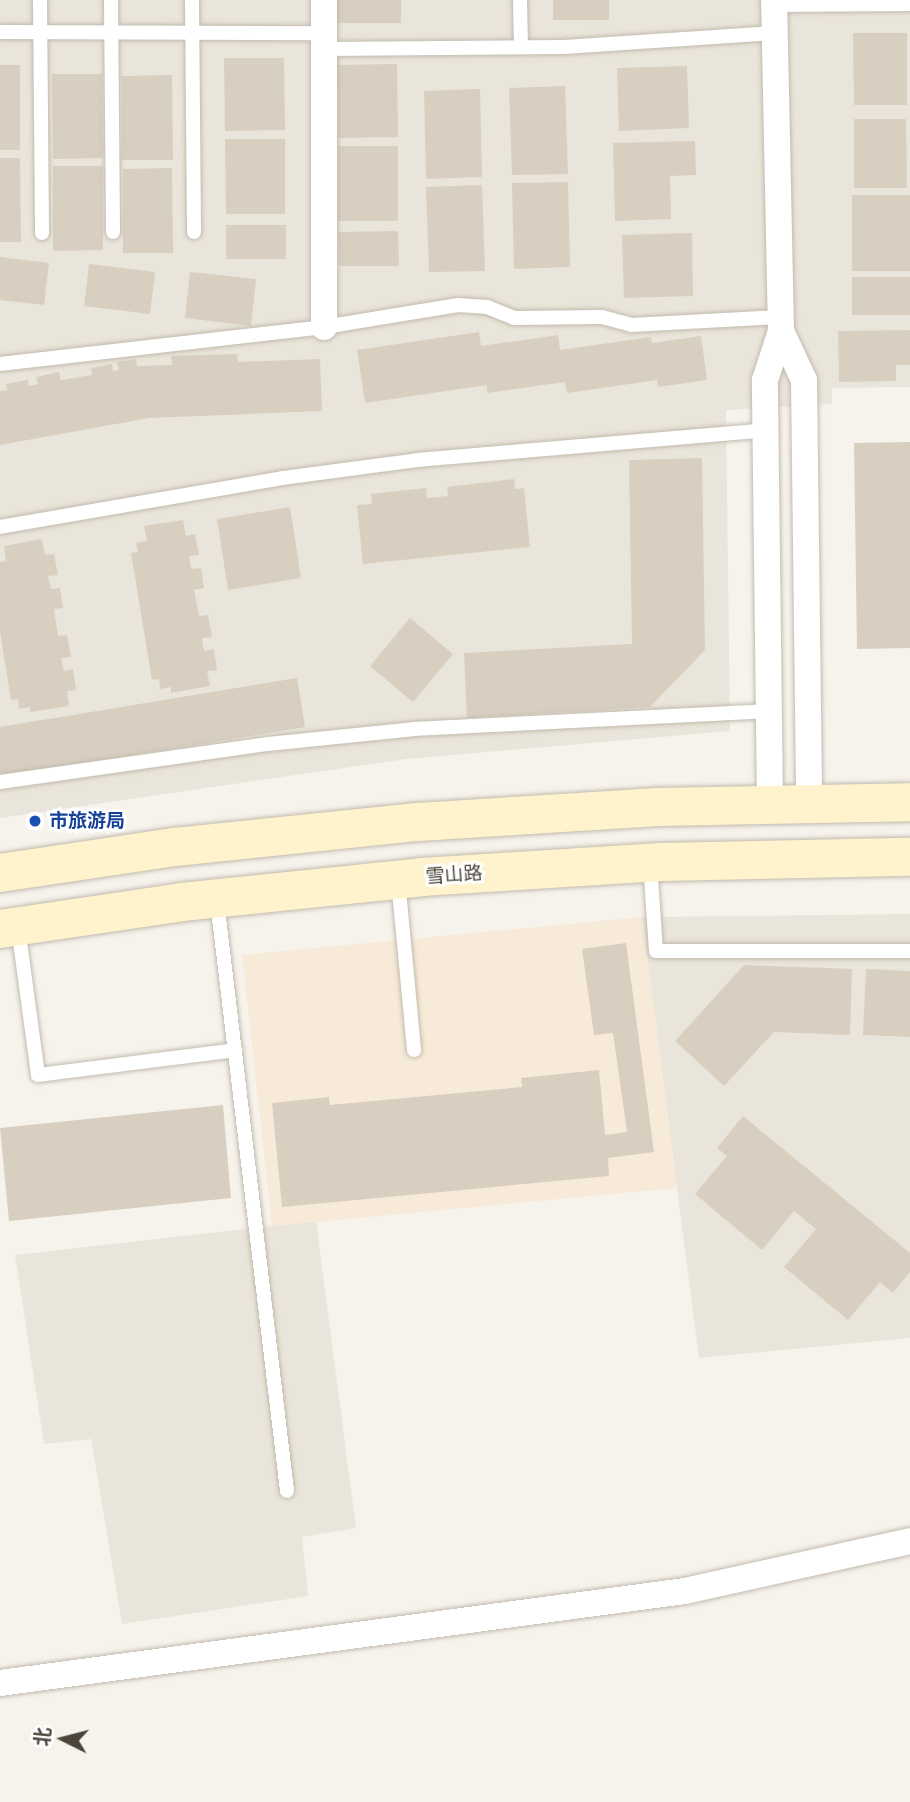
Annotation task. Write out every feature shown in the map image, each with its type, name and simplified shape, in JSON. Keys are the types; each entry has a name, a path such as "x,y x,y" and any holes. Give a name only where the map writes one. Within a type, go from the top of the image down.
{"main road":[{"path":"0,873 175,847 404,823 770,804 910,802"},
{"name":"雪山路","path":"9,928 217,898 398,879 650,863 910,858"}],"street":[{"path":"324,0 324,327"},
{"path":"770,804 765,380 780,324 774,3"},
{"path":"780,324 804,380 809,803"},
{"path":"0,1683 685,1591 910,1541"}],"lane":[{"path":"40,0 42,233"},
{"path":"111,0 113,233"},
{"path":"192,0 194,232"},
{"path":"520,0 521,47"},
{"path":"774,3 910,4"},
{"path":"0,32 193,33 324,41 521,47 775,33"},
{"path":"0,364 324,327 458,305 487,307 514,318 601,317 631,325 780,324"},
{"path":"0,527 283,478 418,460 765,430"},
{"path":"0,782 241,747 415,729 769,712"},
{"path":"650,863 656,951 910,951"},
{"path":"398,879 414,1050"},
{"path":"217,898 287,1491"},
{"path":"9,928 38,1075 235,1050"}],"shaded area":[{"path":"0,0 910,0 910,387 832,388 832,404 726,410 730,731 406,759 0,818"},
{"path":"910,914 910,1338 699,1358 642,917"},
{"path":"642,917 677,1188 272,1226 242,955"},
{"path":"316,1221 356,1528 302,1537 308,1596 122,1624 91,1439 44,1444 15,1255"}],"building":[{"path":"337,0 401,0 401,23 337,23"},
{"path":"553,0 609,0 609,20 553,20"},
{"path":"853,33 907,33 907,105 854,105"},
{"path":"224,58 284,58 285,130 225,131"},
{"path":"397,64 398,137 338,138 337,65"},
{"path":"0,65 20,65 20,150 0,150"},
{"path":"687,66 689,128 619,131 617,68"},
{"path":"52,74 102,74 103,158 53,159"},
{"path":"172,75 173,160 122,160 122,76"},
{"path":"565,86 568,174 512,175 509,88"},
{"path":"480,89 482,177 426,179 424,91"},
{"path":"854,119 906,119 907,188 854,188"},
{"path":"225,139 285,139 285,214 226,214"},
{"path":"695,141 696,175 670,176 671,219 615,221 613,143"},
{"path":"338,146 398,146 398,221 338,221"},
{"path":"0,158 20,158 21,242 0,242"},
{"path":"53,166 103,166 103,250 53,251"},
{"path":"172,168 173,253 123,253 123,169"},
{"path":"568,182 570,267 514,269 512,183"},
{"path":"482,185 485,271 429,272 426,187"},
{"path":"852,195 910,195 910,271 852,271"},
{"path":"226,225 286,225 286,259 226,259"},
{"path":"398,231 399,266 339,266 338,232"},
{"path":"692,233 693,296 624,298 622,235"},
{"path":"0,257 49,263 44,305 0,300"},
{"path":"89,264 155,272 150,314 84,306"},
{"path":"190,272 256,279 251,326 185,318"},
{"path":"852,277 910,277 910,315 852,315"},
{"path":"910,330 910,365 896,365 896,381 839,382 838,331"},
{"path":"479,332 481,346 558,335 560,350 651,337 652,343 701,336 707,380 658,387 657,380 567,393 565,382 487,393 487,385 365,403 357,350"},
{"path":"237,354 238,362 320,359 322,411 149,418 0,445 0,391 7,390 6,384 28,380 29,386 38,384 36,377 59,372 61,380 92,375 91,368 112,364 113,371 119,370 117,362 136,359 137,366 172,365 171,356"},
{"path":"910,442 910,648 857,649 854,443"},
{"path":"702,458 705,650 650,707 467,718 464,653 632,644 629,460"},
{"path":"514,479 515,489 524,488 530,547 363,564 357,505 372,504 371,494 426,488 427,498 448,496 447,487"},
{"path":"290,507 301,578 228,590 217,519"},
{"path":"183,520 186,536 195,534 199,555 189,556 191,569 201,568 204,588 194,590 199,616 208,615 212,637 202,638 204,651 214,649 217,670 207,671 210,686 171,693 171,687 160,689 159,679 152,680 131,553 138,552 136,543 147,541 144,526"},
{"path":"42,539 45,555 54,554 58,575 48,576 51,589 60,588 63,608 54,609 58,636 67,635 71,657 61,658 64,671 73,669 76,690 67,691 69,706 30,712 30,707 19,709 18,699 11,700 0,632 0,562 6,561 4,546"},
{"path":"410,618 453,654 413,702 370,666"},
{"path":"297,678 305,727 0,777 0,727"},
{"path":"626,943 654,1152 608,1158 609,1176 282,1207 272,1103 329,1097 330,1105 522,1087 521,1078 599,1070 605,1135 627,1132 613,1033 594,1035 582,949"},
{"path":"744,965 852,969 850,1035 774,1032 724,1086 675,1041"},
{"path":"866,969 910,971 910,1037 863,1035"},
{"path":"223,1105 231,1198 9,1221 0,1128"},
{"path":"743,1116 910,1253 910,1272 893,1293 880,1282 848,1320 784,1267 816,1229 794,1211 762,1250 695,1194 727,1156 717,1148"}],"place":[{"name":"市旅游局","path":"35,821"}]}
